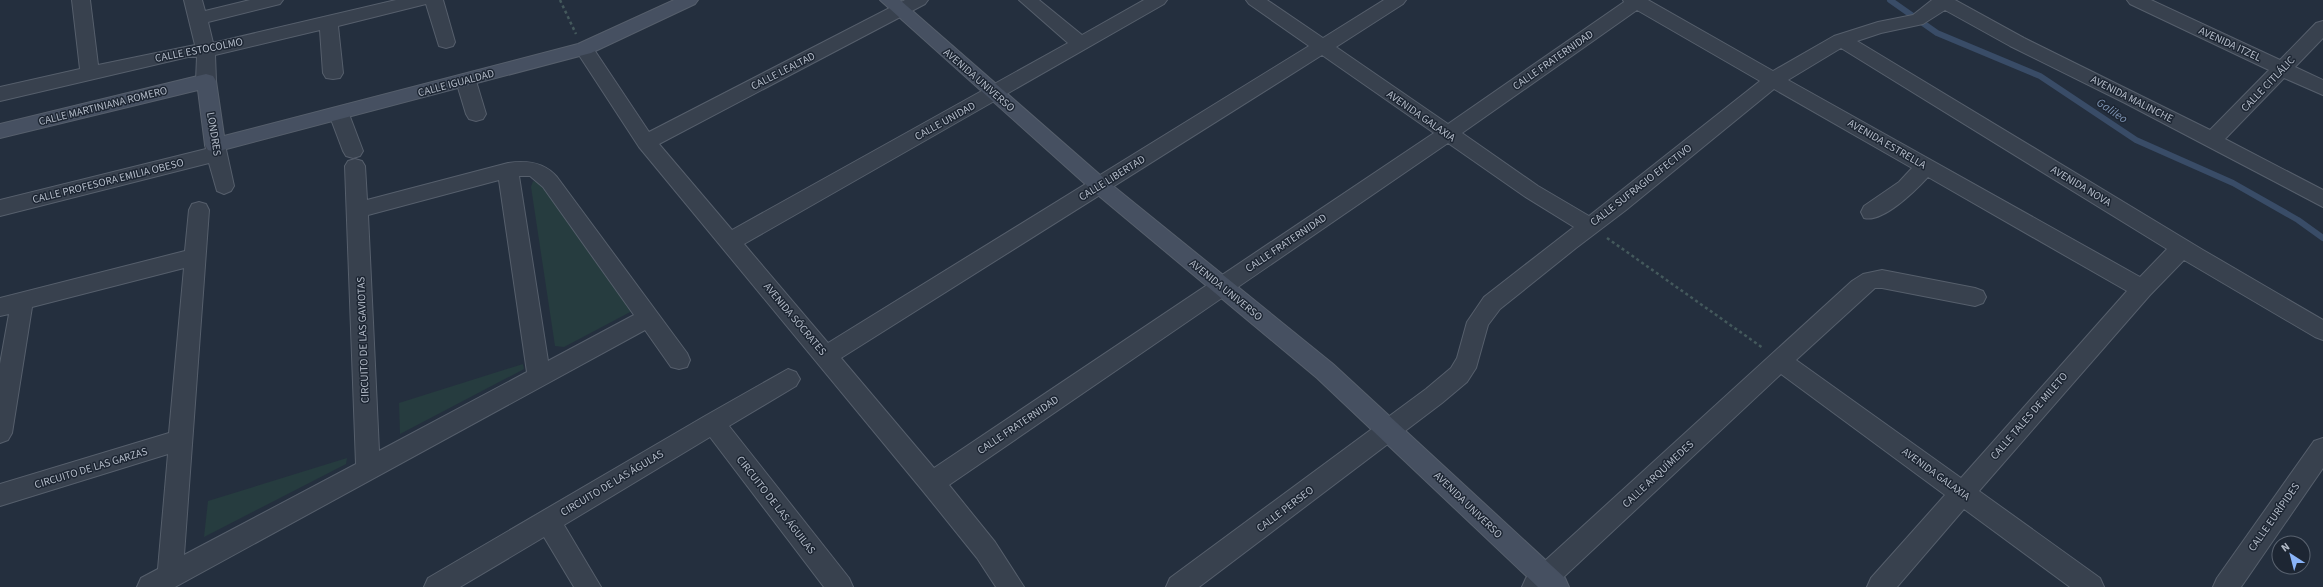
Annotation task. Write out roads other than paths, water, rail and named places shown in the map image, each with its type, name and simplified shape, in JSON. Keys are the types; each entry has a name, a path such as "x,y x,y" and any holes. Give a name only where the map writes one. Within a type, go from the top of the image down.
{"street":[{"path":"81,0 90,74"},
{"path":"193,0 206,51 206,81"},
{"path":"197,19 274,0"},
{"name":"CALLE ESTOCOLMO","path":"0,94 188,50 206,51 421,0"},
{"path":"434,0 446,42"},
{"name":"CALLE IGUALDAD","path":"216,150 339,114 584,49 689,0"},
{"name":"CALLE LEALTAD","path":"646,142 895,5 919,0"},
{"path":"1028,0 1081,44"},
{"name":"CALLE UNIDAD","path":"731,242 1158,0"},
{"name":"AVENIDA GALAXIA","path":"1255,0 1531,192 1590,226"},
{"name":"CALLE LIBERTAD","path":"826,356 1397,0"},
{"name":"CALLE SUFRAGIO EFECTIVO","path":"1391,430 1459,375 1468,362 1478,322 1492,303 1619,205 1773,80 1841,40 1878,28 1917,20 1943,0"},
{"name":"AVENIDA MALINCHE","path":"1943,0 2017,42 2132,98 2323,199"},
{"name":"AVENIDA ITZEL","path":"2136,0 2323,88"},
{"name":"AVENIDA ESTRELLA","path":"1635,1 2142,289"},
{"name":"CALLE FRATERNIDAD","path":"932,483 1447,134 1635,1"},
{"name":"AVENIDA UNIVERSO","path":"895,5 1100,186 1325,371 1391,430 1545,584"},
{"path":"328,22 333,72"},
{"name":"CALLE CITLÁLIC","path":"2212,140 2323,27"},
{"name":"AVENIDA NOVA","path":"1841,40 2182,248 2323,331"},
{"name":"AVENIDA SÓCRATES","path":"584,49 646,142 932,483 986,550 1011,587"},
{"name":"CALLE MARTINIANA ROMERO","path":"0,131 206,81"},
{"name":"LONDRES","path":"206,81 216,150 224,186"},
{"path":"466,81 476,114"},
{"name":"CIRCUITO DE LAS GAVIOTAS","path":"339,114 354,159 358,210 368,470"},
{"name":"CALLE PROFESORA EMILIA OBESO","path":"0,208 216,150"},
{"path":"1871,212 1906,187 1926,166"},
{"path":"358,210 508,170 534,169 547,178 679,360"},
{"path":"508,170 538,378"},
{"path":"160,582 181,440 199,210"},
{"name":"CALLE TALES DE MILETO","path":"1880,587 1961,493 2142,289 2182,248"},
{"path":"0,307 196,256"},
{"name":"CALLE ARQUÍMEDES","path":"1545,584 1850,295 1871,280 1882,278 1975,297"},
{"path":"0,432 22,301"},
{"path":"160,582 649,318"},
{"name":"AVENIDA GALAXIA","path":"1781,361 2091,587"},
{"name":"CIRCUITO DE LAS ÁGULAS","path":"437,587 788,379"},
{"name":"CIRCUITO DE LAS ÁGUILAS","path":"713,423 840,587"},
{"name":"CALLE PERSEO","path":"1179,587 1391,430"},
{"name":"CIRCUITO DE LAS GARZAS","path":"0,495 181,440"},
{"name":"CALLE EURÍPIDES","path":"2226,587 2323,448"},
{"path":"548,521 588,587"}],"waterway":[{"name":"Galileo","path":"1890,0 1937,33 2040,76 2136,140 2233,183 2298,220 2323,238"}]}
